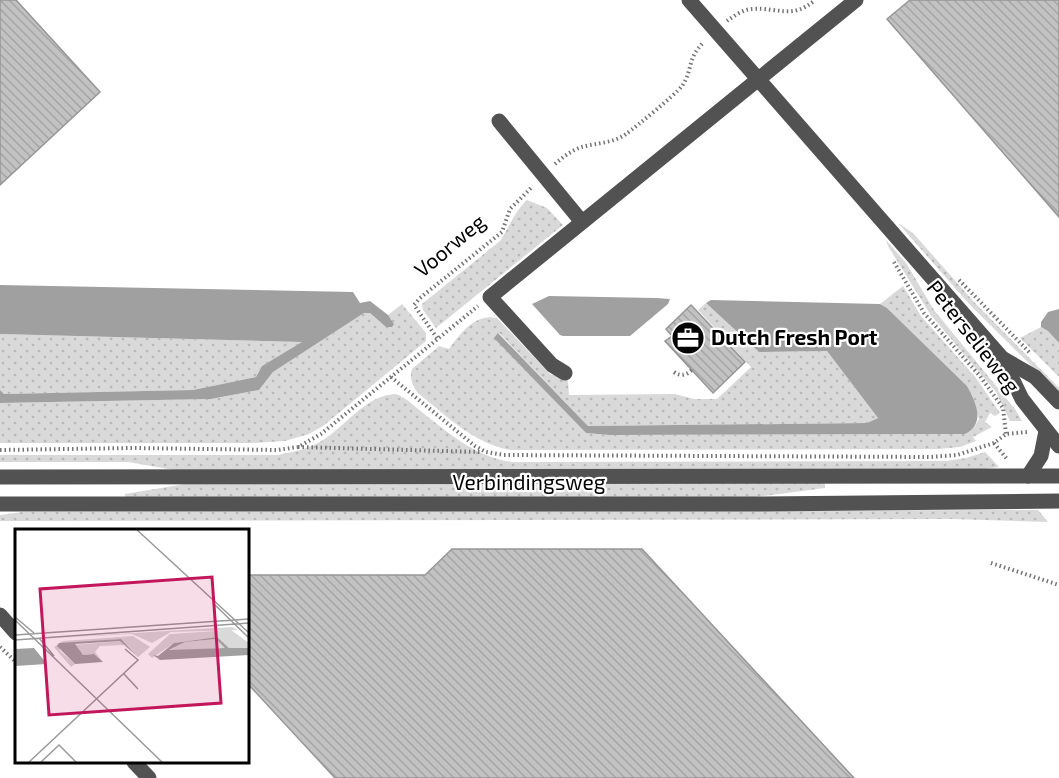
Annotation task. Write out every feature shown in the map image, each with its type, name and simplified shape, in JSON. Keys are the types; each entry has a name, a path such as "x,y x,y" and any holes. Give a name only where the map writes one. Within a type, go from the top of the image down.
{"street":[{"name":"Peterselieweg","path":"689,0 1002,358 1022,399 1059,446"},
{"path":"565,373 552,365 490,297 856,0"},
{"path":"499,121 582,222"},
{"name":"Peterselieweg","path":"1002,358 1035,377 1059,402"},
{"path":"1028,476 1041,456 1046,431"},
{"name":"Verbindingsweg","path":"0,477 1059,476"},
{"name":"Verbindingsweg","path":"0,504 739,504 1059,501"},
{"path":"0,615 15,632"},
{"path":"135,763 149,778"}],"path":[{"name":"Voorweg","path":"437,338 414,305 502,232 510,209 543,175 565,156 580,147 624,136 681,87 695,50 737,14 751,8 792,13 815,0"},
{"name":"Peterselieweg","path":"889,253 924,313 980,376 1004,408 1006,434"},
{"path":"298,447 321,434 490,297"},
{"path":"674,372 678,375 686,375 692,370"},
{"name":"Verbindingsweg","path":"391,377 475,446 486,452 515,456 930,457 957,455 994,443"},
{"path":"0,450 132,448 277,450 298,447 486,452"},
{"path":"991,563 1059,585"},
{"path":"0,647 15,660"}],"shaded area":[{"path":"527,200 547,208 563,225 436,328 423,310 422,304 500,241"},
{"path":"898,223 913,233 974,302 1059,388 1059,393 969,304"},
{"path":"886,240 906,263 934,310 1015,409 1022,421 1010,421 996,392 930,314"},
{"path":"0,285 353,292 360,303 370,301 388,315 394,324 392,327 386,327 370,313 364,313 273,372 259,390 211,399 0,403 0,390 4,394 193,390 256,377 262,366 302,342 0,334"},
{"path":"903,286 921,316 976,378 1000,413 995,416 990,413 985,422 992,427 973,437 976,441 960,447 939,449 510,450 484,442 462,428 419,394 411,379 412,369 439,346 449,349 469,326 489,317 497,318 550,374 568,380 569,395 675,394 694,399 717,399 751,367 698,310 706,303 759,352 827,351 878,418 867,423 588,426 499,333 495,338 586,433 609,435 965,434 975,426 979,419 967,386 887,308 880,304"},
{"path":"549,296 670,299 668,304 630,336 563,336 532,304"},
{"path":"711,300 880,304 887,308 967,386 976,406 975,424 965,434 609,435 586,433 494,338 498,333 588,426 867,423 878,418 827,351 759,352 706,303"},
{"path":"402,304 426,333 426,341 323,426 309,434 285,441 252,443 0,443 0,403 211,399 259,390 273,372 364,313 370,313 386,327 394,324 388,315"},
{"path":"1059,309 1059,343 1041,327 1041,322 1048,312"},
{"path":"1041,327 1059,343 1059,377 1020,338"},
{"path":"0,334 303,342 262,366 256,377 193,390 4,394 0,390"},
{"path":"396,394 464,444 487,455 512,462 947,461 985,452 999,467 984,469 180,471 128,462 0,462 0,455 277,455 315,444 334,432 367,404"},
{"path":"825,482 825,488 756,497 125,500 125,494 185,484"},
{"path":"1038,510 1048,522 951,519 0,521 0,515 22,512"}],"building":[{"path":"0,0 16,0 100,92 0,185"},
{"path":"910,0 1059,0 1059,217 887,19"},
{"path":"691,305 745,362 713,393 665,341 672,336 666,329"},
{"path":"452,549 642,549 854,778 335,778 249,685 249,575 425,575"}],"place":[{"name":"Dutch Fresh Port","path":"688,338"}]}
